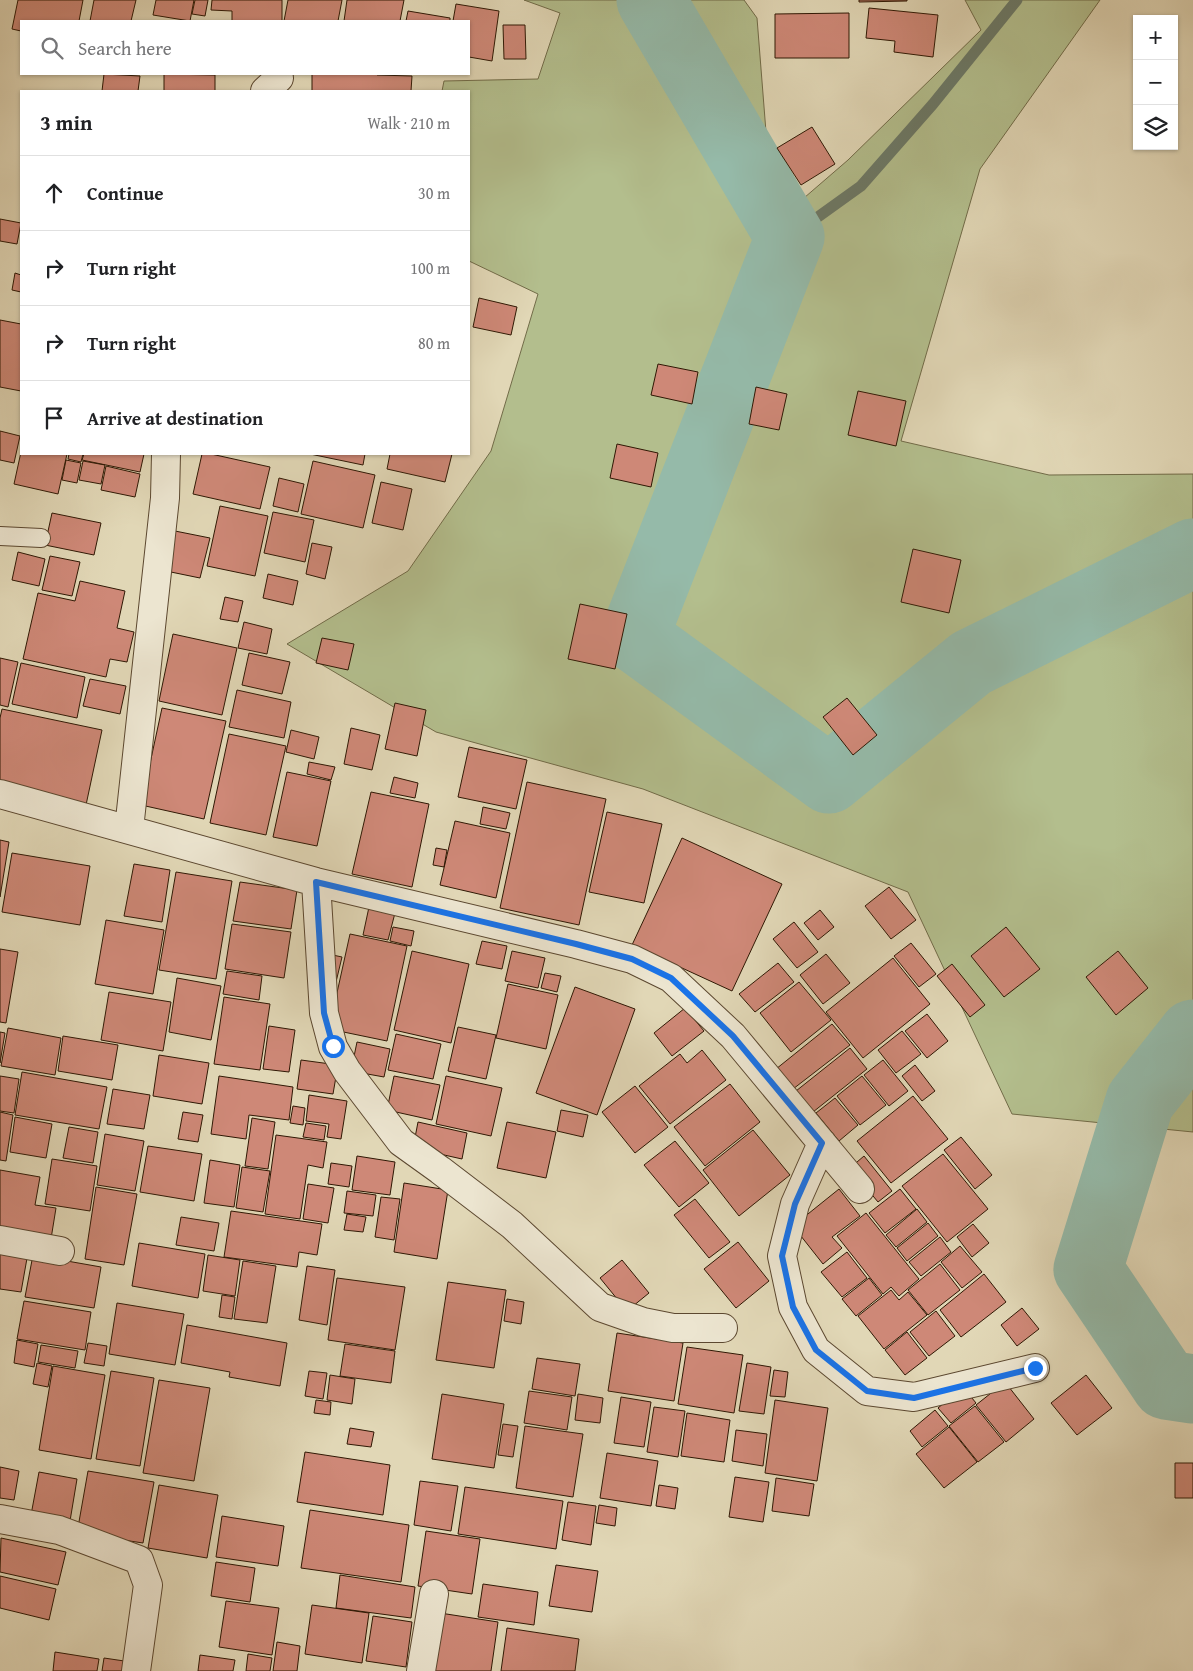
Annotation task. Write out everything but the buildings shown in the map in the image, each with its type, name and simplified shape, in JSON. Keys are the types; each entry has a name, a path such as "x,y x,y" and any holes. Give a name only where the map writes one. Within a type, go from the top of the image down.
{"street":[{"path":"129,829 165,498 166,455"},
{"path":"0,794 316,882 632,959 671,978 733,1036 860,1188"},
{"path":"316,882 324,1013 333,1046 347,1071 401,1142 512,1225 600,1307 643,1322 673,1328 723,1328"},
{"path":"822,1143 795,1204 782,1256 793,1307 816,1350 867,1391 914,1398 1035,1368"},
{"path":"0,1240 60,1251"},
{"path":"0,1519 59,1530 138,1560 148,1585 136,1671"},
{"path":"421,1671 434,1594"}],"lane":[{"path":"0,536 41,538"}],"green space":[{"path":"524,0 744,0 757,18 769,170 797,204 848,160 981,30 965,0 1100,0 980,169 901,441 1049,475 1193,474 1193,1132 1012,1114 908,892 643,789 436,732 287,644 408,571 491,451 538,294 470,261 470,90 442,90 444,81 538,79 560,13"}],"waterway":[{"path":"651,0 790,237 634,637 829,779 971,663 1193,553"},
{"path":"790,237 861,186 933,104 1017,0"},
{"path":"1193,1034 1140,1101 1088,1269 1166,1385 1193,1389"}],"route":[{"path":"333,1046 324,1013 316,882 632,959 671,978 733,1036 822,1143 795,1204 782,1256 793,1307 816,1350 867,1391 914,1398 1035,1368"}]}
